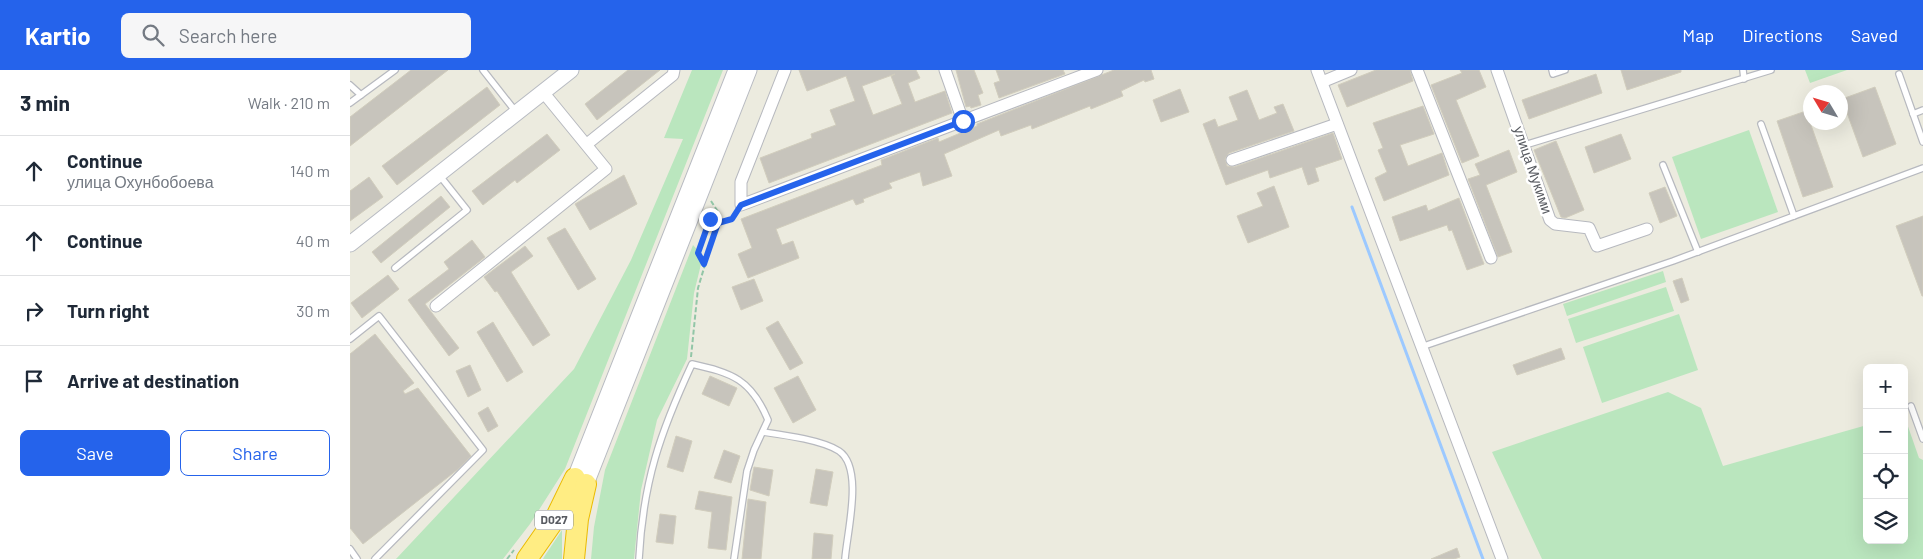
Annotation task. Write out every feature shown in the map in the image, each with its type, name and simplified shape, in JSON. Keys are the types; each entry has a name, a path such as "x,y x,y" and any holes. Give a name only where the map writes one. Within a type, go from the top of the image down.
{"highway":[{"name":"D027","path":"527,559 581,481"},
{"name":"D027","path":"574,559 581,481"}],"main road":[{"path":"351,242 571,70"},
{"name":"D027","path":"581,481 736,70"},
{"name":"D027","path":"581,481 750,70"}],"street":[{"path":"586,144 673,76 674,70"},
{"path":"785,70 741,182 741,205 1097,70"},
{"path":"945,70 963,121"},
{"path":"1063,70 1067,81"},
{"path":"1317,70 1502,559"},
{"path":"1322,82 1351,70"},
{"path":"1417,70 1491,258"},
{"name":"улица Мукими","path":"1497,70 1550,220 1556,224 1589,228 1596,246 1647,230"},
{"path":"436,306 606,169 544,92"},
{"path":"1232,160 1337,124"}],"lane":[{"path":"350,103 394,70"},
{"path":"483,70 517,113"},
{"path":"1552,70 1553,74 1565,70"},
{"path":"1743,70 1744,79"},
{"path":"1525,145 1771,70"},
{"path":"1899,74 1923,142"},
{"path":"350,85 361,95"},
{"path":"1913,114 1923,110"},
{"path":"1761,124 1794,216"},
{"path":"1663,165 1698,252"},
{"path":"1421,347 1698,252 1923,168"},
{"path":"396,268 467,210 438,175"},
{"path":"350,340 379,316 483,450 375,559"},
{"path":"639,559 646,486 655,452 666,419 692,364 726,371 743,382 762,407 768,420 754,450 747,471 741,500 734,559"},
{"path":"1911,406 1923,439"},
{"path":"763,432 830,447 844,456 852,476 845,559"},
{"path":"350,549 357,559"}],"path":[{"path":"692,364 691,350 698,288 720,215 717,208 708,199"},
{"path":"718,223 732,219 741,205"},
{"path":"703,209 708,215 710,222 698,253 704,264"}],"green space":[{"path":"692,70 723,70 565,469 530,524 503,559 396,559 574,369 631,260 683,139 664,138"},
{"path":"1805,70 1847,70 1810,83"},
{"path":"1749,130 1778,212 1701,239 1672,157"},
{"path":"693,245 703,256 694,293 687,359 657,420 641,490 634,559 591,559 594,527 605,470"},
{"path":"1663,271 1666,282 1567,316 1563,304"},
{"path":"1666,287 1674,311 1576,343 1568,319"},
{"path":"1679,314 1698,370 1602,403 1583,347"},
{"path":"1668,392 1701,408 1723,466 1863,426 1863,544 1908,544 1908,426 1919,458 1923,460 1923,559 1542,559 1492,452"},
{"path":"562,530 562,559 543,559 544,557"}],"building":[{"path":"411,70 448,70 350,146 350,117"},
{"path":"628,70 660,70 597,120 585,104"},
{"path":"799,70 916,70 920,78 908,83 915,102 945,91 952,113 769,183 760,158 812,138 811,134 836,125 830,110 855,101 846,76 807,91","holes":["895,74 891,76 902,104 873,115 862,86"]},
{"path":"956,70 974,70 983,93 978,95 981,105 971,108 970,106 966,107"},
{"path":"996,70 1063,70 1065,74 999,98 994,83 1000,81"},
{"path":"1114,70 1151,70 1154,79 1145,82 1144,80 1121,91 1123,96 1091,109 1090,106 1032,129 1031,125 1001,136 999,130 944,154 952,176 923,186 920,172 889,183 892,188 863,199 864,202 856,205 853,199 776,229 782,245 793,241 799,258 748,278 738,254 752,248 741,219 882,165 881,160 938,138 939,142 977,126 977,124"},
{"path":"1376,70 1410,70 1413,81 1347,107 1338,85"},
{"path":"1460,70 1479,70 1486,87 1456,100 1479,156 1462,163 1431,85 1462,73"},
{"path":"1621,70 1681,70 1681,72 1627,90"},
{"path":"1596,74 1602,93 1529,119 1522,100"},
{"path":"487,87 500,105 397,185 382,166"},
{"path":"1875,87 1896,144 1863,157 1848,116 1848,97"},
{"path":"1180,89 1189,112 1161,122 1153,100"},
{"path":"1247,90 1259,120 1277,113 1274,107 1283,104 1294,131 1229,153 1225,159 1227,166 1234,167 1333,133 1342,159 1315,168 1319,181 1308,185 1302,167 1270,178 1268,170 1226,185 1203,124 1215,119 1218,127 1238,120 1229,97"},
{"path":"1423,106 1434,134 1400,145 1408,166 1442,153 1449,175 1384,201 1375,178 1387,172 1378,150 1383,148 1373,123"},
{"path":"1803,112 1803,130 1813,130 1833,187 1803,197 1777,121"},
{"path":"547,134 560,150 517,183 515,180 483,205 472,191"},
{"path":"1621,134 1631,159 1594,173 1585,147"},
{"path":"1556,141 1584,210 1565,218 1561,217 1534,150"},
{"path":"1509,150 1517,172 1486,185 1512,252 1498,257 1468,179 1480,175 1475,164"},
{"path":"624,175 637,204 590,230 575,204"},
{"path":"369,177 383,197 350,221 350,191"},
{"path":"1274,186 1289,227 1248,243 1237,216 1263,206 1257,193"},
{"path":"1665,187 1677,216 1660,223 1649,193"},
{"path":"441,196 450,207 381,263 372,252"},
{"path":"1459,198 1484,264 1467,270 1452,230 1449,231 1447,225 1400,241 1392,217 1426,205 1428,211"},
{"path":"1923,216 1923,296 1922,296 1896,226"},
{"path":"565,228 596,279 578,290 547,238"},
{"path":"472,240 485,257 425,304 459,348 449,356 408,300 449,269 444,262"},
{"path":"525,246 533,256 511,272 550,335 533,346 497,291 495,292 484,277"},
{"path":"388,275 399,289 362,318 351,303"},
{"path":"1682,278 1689,300 1681,303 1673,281"},
{"path":"754,279 763,301 741,310 732,287"},
{"path":"778,321 803,363 790,370 766,328"},
{"path":"493,322 523,372 507,382 477,332"},
{"path":"375,334 414,383 403,391 405,394 418,388 471,456 457,470 363,544 350,528 350,354"},
{"path":"1561,348 1565,359 1517,375 1513,365"},
{"path":"470,365 481,390 468,397 456,371"},
{"path":"710,376 737,388 729,406 702,394"},
{"path":"798,376 816,410 793,423 774,388"},
{"path":"488,407 498,426 488,432 478,413"},
{"path":"676,436 692,441 683,472 667,467"},
{"path":"724,450 740,456 731,483 714,478"},
{"path":"754,467 773,470 769,496 750,490"},
{"path":"816,469 833,472 827,506 810,503"},
{"path":"699,491 732,497 726,550 708,548 712,512 695,509"},
{"path":"748,499 766,502 761,559 742,559"},
{"path":"660,514 676,516 673,544 656,542"},
{"path":"814,533 833,535 831,559 812,559"},
{"path":"1457,548 1460,557 1454,559 1431,559"}],"waterway":[{"path":"1352,207 1483,559"}],"route":[{"path":"710,219 698,253 700,261 704,264 718,223 732,219 741,205 963,121"}]}
